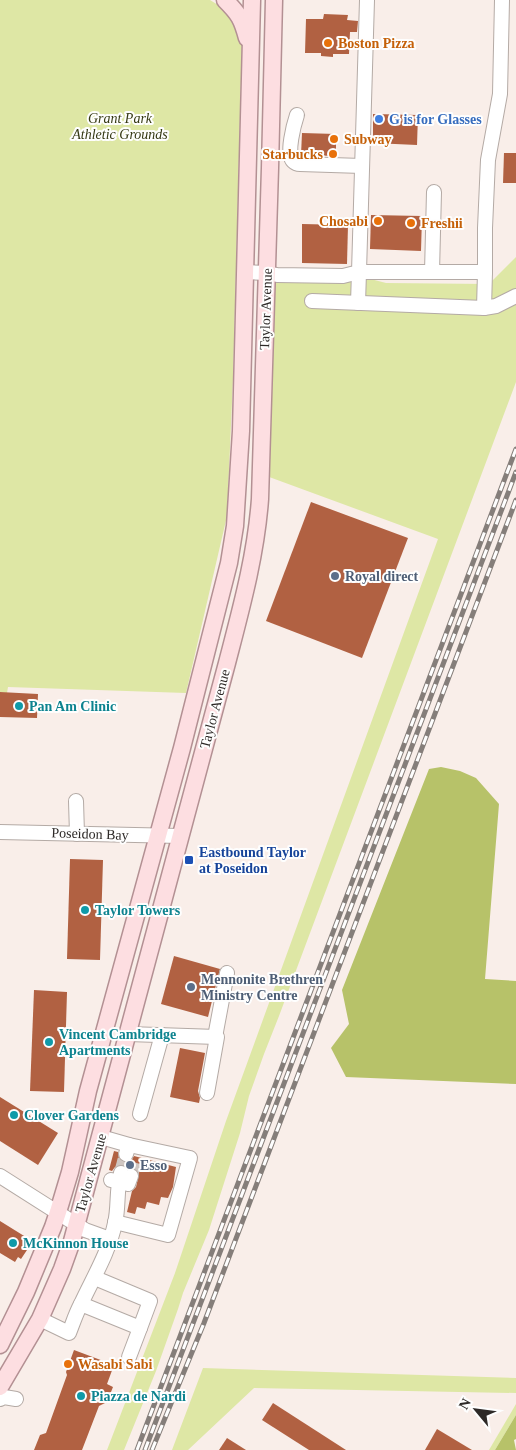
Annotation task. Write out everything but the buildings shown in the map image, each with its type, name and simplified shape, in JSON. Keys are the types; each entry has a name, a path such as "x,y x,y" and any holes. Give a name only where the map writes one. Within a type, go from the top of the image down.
{"main road":[{"path":"225,0 243,22 251,56"},
{"name":"Taylor Avenue","path":"0,1345 26,1292 53,1227 70,1172 88,1091 158,836 229,563 235,526 241,431 252,0"},
{"name":"Taylor Avenue","path":"0,1387 40,1319 62,1269 76,1224 101,1137 227,663 254,550 260,499 274,0"}],"street":[{"path":"358,303 367,0"},
{"path":"484,308 485,202 488,160 500,94 502,0"},
{"path":"297,115 292,132 290,154 294,163 362,166"},
{"path":"432,272 434,192"},
{"path":"245,272 277,275 344,276 359,272 484,272"},
{"path":"312,301 484,308 496,306 516,296"},
{"path":"76,800 77,834"},
{"name":"Poseidon Bay","path":"0,832 180,836"},
{"path":"207,1093 227,973"},
{"path":"128,1034 215,1037"},
{"path":"140,1114 162,1035"},
{"path":"101,1137 128,1150 190,1158 168,1235 116,1222"},
{"path":"0,1176 85,1230 110,1239"},
{"path":"40,1319 69,1333 80,1304 95,1278 116,1222 121,1176"},
{"path":"95,1278 150,1301 129,1357"},
{"path":"80,1304 140,1328"},
{"path":"0,1399 4,1397 16,1399"}],"green space":[{"name":"Grant Park Athletic Grounds","path":"0,0 210,0 231,13 242,42 233,379 227,516 186,693 8,687 7,693 0,692"},
{"path":"516,257 516,382 264,1054 249,1096 240,1133 209,1230 183,1293 156,1371 124,1450 107,1450 175,1273 226,1121 438,539 261,474 267,273 359,276 386,283 489,284"},
{"path":"441,767 460,771 476,778 499,804 485,979 516,981 516,1084 346,1077 331,1048 349,1024 342,990 429,769"},
{"path":"203,1368 516,1378 516,1393 254,1388 188,1450 172,1450"},
{"path":"516,1404 516,1415 495,1450 489,1450"},
{"path":"516,1415 516,1439 514,1440 516,1450 495,1450"}],"tunnel":[{"path":"121,1173 126,1154"},
{"path":"131,1176 136,1157"}],"railway":[{"path":"137,1450 516,449"},
{"path":"145,1450 516,472"},
{"path":"152,1450 204,1323 516,500"}],"place":[{"name":"Boston Pizza","path":"328,43"},
{"name":"G is for Glasses","path":"379,119"},
{"name":"Subway","path":"334,139"},
{"name":"Starbucks","path":"333,154"},
{"name":"Chosabi","path":"378,221"},
{"name":"Freshii","path":"411,223"},
{"name":"Royal direct","path":"335,576"},
{"name":"Pan Am Clinic","path":"19,706"},
{"name":"Eastbound Taylor at Poseidon","path":"189,860"},
{"name":"Taylor Towers","path":"85,910"},
{"name":"Mennonite Brethren Ministry Centre","path":"191,987"},
{"name":"Vincent Cambridge Apartments","path":"49,1042"},
{"name":"Clover Gardens","path":"14,1115"},
{"name":"Esso","path":"130,1165"},
{"name":"McKinnon House","path":"13,1243"},
{"name":"Wasabi Sabi","path":"68,1364"},
{"name":"Piazza de Nardi","path":"81,1396"}]}
